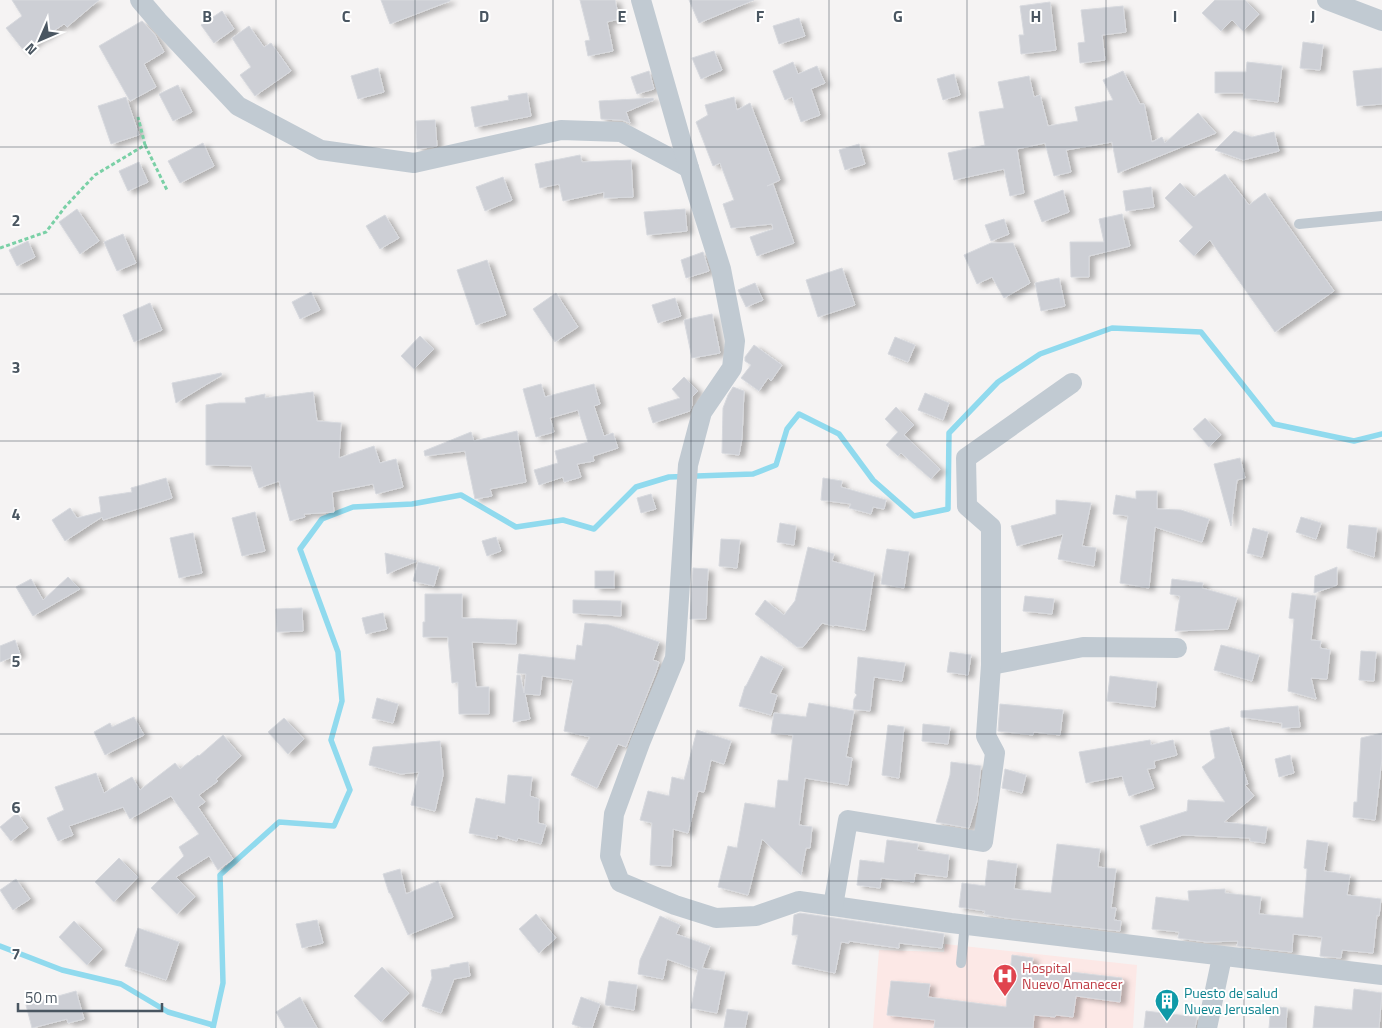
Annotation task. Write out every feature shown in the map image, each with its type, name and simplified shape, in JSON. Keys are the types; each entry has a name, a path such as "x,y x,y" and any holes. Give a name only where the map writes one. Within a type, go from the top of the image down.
{"street":[{"path":"140,0 158,22 238,106 321,150 414,164 561,130 621,132 689,168"},
{"path":"641,0 689,168 721,269 735,341 732,368 702,412 688,465 675,658 640,743 614,814 610,856 620,882 675,906 716,918 756,916 799,901 1222,957 1382,975"},
{"path":"1327,0 1382,21"},
{"path":"833,906 848,820 983,842 994,752 986,736 991,665 991,527 967,506 966,458 1072,383"},
{"path":"991,665 1083,647 1177,648"},
{"path":"1208,1028 1222,957"}],"lane":[{"path":"1299,224 1382,216"},
{"path":"961,963 965,924"}],"path":[{"path":"138,117 145,145 167,190"},
{"path":"0,248 46,232 65,207 94,175 145,145"}],"shaded area":[{"name":"Hospital Nuevo Amanecer","path":"945,944 1137,965 1133,1028 873,1028 879,950 944,952"}],"building":[{"path":"12,0 99,0 67,27 64,24 42,37 24,51 6,28 22,16"},
{"path":"381,0 450,0 450,1 390,24"},
{"path":"580,0 615,0 619,19 607,22 613,51 588,56 585,41 590,40"},
{"path":"689,0 754,0 699,23"},
{"path":"1215,0 1245,0 1259,14 1243,31 1232,20 1221,31 1202,13"},
{"path":"1050,2 1056,50 1021,54 1019,35 1024,35 1020,6"},
{"path":"1123,6 1126,32 1102,35 1105,60 1080,63 1078,43 1085,42 1081,10"},
{"path":"222,11 234,29 214,43 201,25"},
{"path":"799,18 805,36 779,44 773,26"},
{"path":"142,21 155,35 164,52 144,64 156,87 130,101 99,46"},
{"path":"249,26 264,47 271,43 291,71 255,96 240,75 251,67 232,38"},
{"path":"1303,42 1323,45 1320,70 1300,68"},
{"path":"714,51 722,70 701,79 692,58"},
{"path":"793,62 798,74 817,66 825,83 811,89 820,115 801,122 792,97 785,100 773,71"},
{"path":"1247,62 1282,66 1278,102 1244,98 1244,93 1215,93 1215,72 1246,72"},
{"path":"378,68 384,92 358,99 351,76"},
{"path":"1382,68 1382,104 1357,106 1353,71"},
{"path":"649,71 654,89 637,94 631,77"},
{"path":"1123,71 1140,104 1144,104 1152,142 1162,137 1165,143 1198,113 1216,133 1118,173 1112,142 1066,150 1071,172 1054,176 1045,143 1017,149 1024,193 1010,196 1004,169 954,180 948,153 985,145 979,112 1004,108 998,82 1029,76 1034,97 1040,95 1048,126 1078,121 1075,107 1113,100 1103,80"},
{"path":"954,74 960,95 943,100 937,79"},
{"path":"178,85 192,112 173,121 159,94"},
{"path":"527,93 531,116 475,127 471,107 509,100 508,96"},
{"path":"126,97 139,135 111,144 98,106"},
{"path":"734,97 737,110 750,103 780,180 767,186 773,184 794,243 757,256 750,237 773,229 772,224 731,228 723,204 734,200 720,163 713,166 696,122 708,115 705,105"},
{"path":"653,98 654,100 626,112 630,123 622,120 601,119 599,101"},
{"path":"435,120 437,146 417,149 416,121"},
{"path":"1234,131 1252,137 1274,132 1279,151 1243,160 1215,150"},
{"path":"203,143 214,166 180,183 168,161"},
{"path":"859,144 865,164 845,170 839,150"},
{"path":"580,155 582,162 631,160 633,197 604,198 604,192 563,201 559,184 540,188 535,164"},
{"path":"139,162 148,182 128,191 119,171"},
{"path":"1225,174 1249,205 1265,193 1334,291 1275,332 1210,240 1194,256 1179,241 1193,227 1165,198 1180,183 1194,197"},
{"path":"503,177 512,200 485,211 476,187"},
{"path":"1151,187 1154,207 1126,211 1123,191"},
{"path":"1063,190 1069,212 1042,222 1034,201"},
{"path":"77,209 99,241 80,254 59,222"},
{"path":"685,209 687,231 647,235 644,212"},
{"path":"1122,214 1130,246 1089,256 1089,277 1071,277 1070,242 1104,242 1099,219"},
{"path":"385,215 399,238 380,249 366,226"},
{"path":"1004,219 1009,234 991,241 985,225"},
{"path":"123,234 136,263 117,271 104,242"},
{"path":"28,241 35,257 17,266 9,250"},
{"path":"991,243 1013,243 1030,283 1004,298 992,277 977,284 964,255"},
{"path":"703,252 709,271 686,278 681,260"},
{"path":"487,260 506,315 476,325 457,270"},
{"path":"842,268 855,305 818,317 806,280"},
{"path":"1059,278 1065,306 1041,311 1035,283"},
{"path":"755,283 763,300 746,307 738,290"},
{"path":"311,292 320,310 300,319 292,302"},
{"path":"556,293 578,327 555,342 533,309"},
{"path":"675,298 681,316 658,323 652,305"},
{"path":"150,303 162,330 134,342 123,315"},
{"path":"712,314 720,353 692,358 684,320"},
{"path":"420,336 434,349 414,369 401,356"},
{"path":"895,337 915,345 908,362 888,354"},
{"path":"754,345 782,365 771,381 768,378 759,391 741,378 751,365 745,361 745,357"},
{"path":"221,373 222,375 176,403 172,383"},
{"path":"684,377 698,391 692,397 690,411 653,423 648,408 680,398 672,389"},
{"path":"541,384 545,397 594,384 600,404 594,406 604,436 613,433 618,448 593,456 594,461 577,464 581,477 564,482 563,477 539,485 534,470 558,463 555,451 588,442 578,410 550,418 554,432 536,437 523,389"},
{"path":"733,387 744,391 742,438 739,455 722,453 723,408"},
{"path":"313,392 317,421 341,423 339,458 374,446 380,463 396,459 403,487 376,494 373,484 332,492 334,512 304,514 305,517 290,521 279,481 259,488 251,466 206,465 206,405 246,403 245,398 265,394 265,398"},
{"path":"925,393 949,403 943,420 918,410"},
{"path":"896,407 914,425 904,435 940,469 931,479 901,453 898,456 886,445 898,432 885,419"},
{"path":"1205,418 1221,435 1209,447 1193,429"},
{"path":"517,431 526,482 490,489 492,496 475,499 465,451 425,456 424,451 471,432 474,441"},
{"path":"1240,458 1245,478 1237,480 1231,526 1214,464"},
{"path":"166,478 172,498 103,520 102,517 65,541 52,520 70,508 77,518 101,512 99,497 132,492 131,488"},
{"path":"823,478 842,481 841,487 886,500 884,509 873,507 871,514 849,508 851,504 821,500"},
{"path":"1136,491 1157,491 1157,509 1181,510 1209,519 1202,542 1155,527 1149,588 1120,583 1128,516 1113,514 1116,495 1136,499"},
{"path":"651,494 656,509 641,513 637,498"},
{"path":"1056,500 1091,503 1082,546 1096,548 1094,566 1058,559 1063,534 1017,546 1011,526 1056,514"},
{"path":"255,512 265,551 242,556 232,518"},
{"path":"1301,517 1321,523 1316,539 1296,532"},
{"path":"780,523 796,526 794,545 777,542"},
{"path":"1349,525 1377,528 1374,557 1347,548"},
{"path":"1253,528 1268,532 1262,557 1247,553"},
{"path":"193,533 202,573 179,578 170,538"},
{"path":"496,537 501,551 487,556 482,541"},
{"path":"721,539 740,540 737,568 719,566"},
{"path":"808,547 834,554 832,561 874,573 865,630 822,623 803,647 797,647 755,614 765,600 784,615 795,601"},
{"path":"887,549 909,552 904,588 881,584"},
{"path":"385,553 417,561 387,574"},
{"path":"418,562 439,567 434,586 413,581"},
{"path":"1337,567 1337,585 1314,593 1315,576"},
{"path":"693,568 708,569 706,619 690,619"},
{"path":"595,571 614,571 614,588 595,588"},
{"path":"68,577 80,589 33,616 16,587 31,579 43,600"},
{"path":"1172,579 1203,583 1202,588 1237,598 1228,629 1175,631 1180,596 1170,594"},
{"path":"1292,593 1316,596 1311,640 1321,641 1320,648 1330,650 1327,679 1311,678 1316,699 1288,691 1294,619 1289,618"},
{"path":"425,594 462,594 462,618 517,620 516,644 472,642 476,687 489,687 489,714 459,714 458,682 452,683 448,637 423,637"},
{"path":"1025,596 1054,599 1052,614 1023,611"},
{"path":"573,600 621,601 621,616 573,613"},
{"path":"302,608 303,631 277,632 276,609"},
{"path":"383,613 387,629 366,634 362,618"},
{"path":"585,623 609,625 659,642 653,660 659,662 656,672 626,747 618,744 597,788 571,775 590,737 564,731 573,680 542,676 540,695 525,694 530,719 513,722 517,675 520,675 524,693 526,674 517,673 519,654 575,660 577,645 582,646"},
{"path":"15,640 20,654 0,662 0,646"},
{"path":"1221,645 1259,655 1252,681 1214,670"},
{"path":"1361,651 1376,652 1374,681 1359,680"},
{"path":"950,652 971,655 968,675 947,672"},
{"path":"761,656 783,667 770,693 777,695 771,715 739,706 745,686"},
{"path":"858,657 905,663 902,681 874,677 870,711 853,709 854,699 857,695 855,693"},
{"path":"1110,676 1157,682 1155,707 1107,701"},
{"path":"377,698 398,704 393,723 372,718"},
{"path":"809,703 854,711 846,757 852,758 848,785 805,778 799,825 812,827 810,848 806,848 801,875 762,839 748,895 718,887 728,846 737,848 745,803 775,808 778,780 788,781 793,735 771,733 774,713 806,717"},
{"path":"1000,704 1063,710 1060,735 1034,732 1033,735 998,731"},
{"path":"1298,706 1300,727 1282,728 1282,723 1241,717 1241,711"},
{"path":"134,717 144,735 105,755 94,732 110,723 112,727"},
{"path":"284,718 304,739 288,754 268,732"},
{"path":"923,724 950,727 948,744 922,741"},
{"path":"888,725 904,727 899,778 882,775"},
{"path":"1229,727 1248,784 1245,785 1254,796 1224,822 1267,827 1265,843 1250,841 1250,838 1183,835 1147,846 1140,826 1187,811 1188,800 1225,802 1202,767 1215,758 1210,731"},
{"path":"697,730 731,741 724,764 711,760 704,792 698,791 688,833 673,829 671,866 650,865 652,823 640,820 648,791 669,796 672,777 684,780"},
{"path":"1382,733 1382,758 1375,820 1353,817 1354,802 1357,802 1361,738"},
{"path":"223,735 241,756 216,779 218,781 199,795 205,802 198,807 233,859 218,870 209,856 176,877 195,897 177,914 151,888 184,856 179,847 199,834 171,796 130,819 123,807 69,826 73,835 58,841 47,818 64,810 55,787 96,773 104,793 132,777 140,790 175,763 180,769 199,756"},
{"path":"1150,740 1151,745 1173,740 1177,755 1154,761 1155,768 1147,769 1154,788 1129,796 1122,776 1086,783 1079,752"},
{"path":"440,741 443,775 435,811 411,805 419,772 401,774 369,765 373,747"},
{"path":"1290,755 1294,773 1279,777 1275,759"},
{"path":"951,762 981,766 977,801 969,828 936,822 950,775"},
{"path":"1005,769 1026,775 1022,793 1002,788"},
{"path":"508,775 532,777 530,796 539,799 538,823 546,825 541,844 518,838 517,841 497,835 497,839 469,833 476,798 505,804"},
{"path":"17,813 28,828 11,841 0,827"},
{"path":"887,840 918,844 917,850 949,855 947,877 915,873 914,882 881,878 880,888 857,885 860,860 884,863"},
{"path":"1307,840 1328,843 1324,871 1350,875 1347,895 1381,899 1379,916 1377,915 1373,953 1342,950 1341,958 1320,956 1322,937 1293,934 1292,952 1237,946 1238,941 1207,942 1178,938 1179,932 1152,929 1156,897 1189,901 1188,891 1225,889 1225,893 1261,897 1259,914 1303,918 1307,869 1304,868"},
{"path":"1057,844 1100,849 1098,867 1116,869 1111,908 1116,908 1114,920 1121,921 1120,931 1007,918 984,914 985,911 959,907 962,883 985,886 988,860 1017,864 1014,889 1051,893"},
{"path":"119,858 138,877 114,902 95,882"},
{"path":"400,869 406,894 438,881 453,917 408,935 389,893 383,874"},
{"path":"16,879 30,899 13,910 0,890"},
{"path":"800,913 944,934 942,948 899,943 899,948 849,941 849,943 841,942 835,973 792,964 798,935 792,935 794,915"},
{"path":"536,914 556,938 539,953 519,929"},
{"path":"660,916 680,925 676,934 710,946 702,968 725,972 717,1013 691,1008 698,970 667,959 663,979 638,974 640,960"},
{"path":"317,920 323,943 302,948 296,924"},
{"path":"74,921 102,949 87,965 59,937"},
{"path":"138,928 179,942 166,980 125,966"},
{"path":"1012,955 1033,958 1031,971 1071,976 1071,972 1122,978 1120,1002 1076,996 1073,1017 1034,1015 1033,1028 934,1028 935,1020 887,1015 891,981 930,984 928,997 1006,1007"},
{"path":"468,962 470,976 454,979 441,1013 422,1006 432,978 431,970"},
{"path":"382,967 409,993 381,1022 354,996"},
{"path":"609,981 637,985 634,1010 605,1005"},
{"path":"1354,989 1382,993 1379,1028 1313,1028 1315,1006 1352,1010"},
{"path":"76,991 84,1019 68,1023 67,1019 32,1028 26,1005"},
{"path":"300,997 317,1028 285,1028 276,1012"},
{"path":"581,997 600,1004 592,1028 583,1028 572,1024"},
{"path":"1271,1006 1287,1008 1286,1028 1269,1028"},
{"path":"727,1009 748,1012 745,1028 724,1028"},
{"name":"Puesto de salud Nueva Jerusalen","path":"1146,1011 1197,1017 1195,1028 1144,1028"}],"waterway":[{"path":"213,1028 223,983 220,875 279,822 334,826 350,790 331,740 342,701 338,652 300,549 322,519 353,507 412,504 461,495 516,527 563,520 594,529 636,487 669,477 753,474 776,465 787,429 799,414 839,434 873,480 914,516 948,509 949,433 998,382 1040,354 1112,328 1201,332 1274,424 1354,441 1382,434"},
{"path":"0,946 62,970 121,984 168,1012 213,1025"}],"place":[{"name":"Hospital Nuevo Amanecer","path":"1005,997"},
{"name":"Puesto de salud Nueva Jerusalen","path":"1167,1022"}]}
